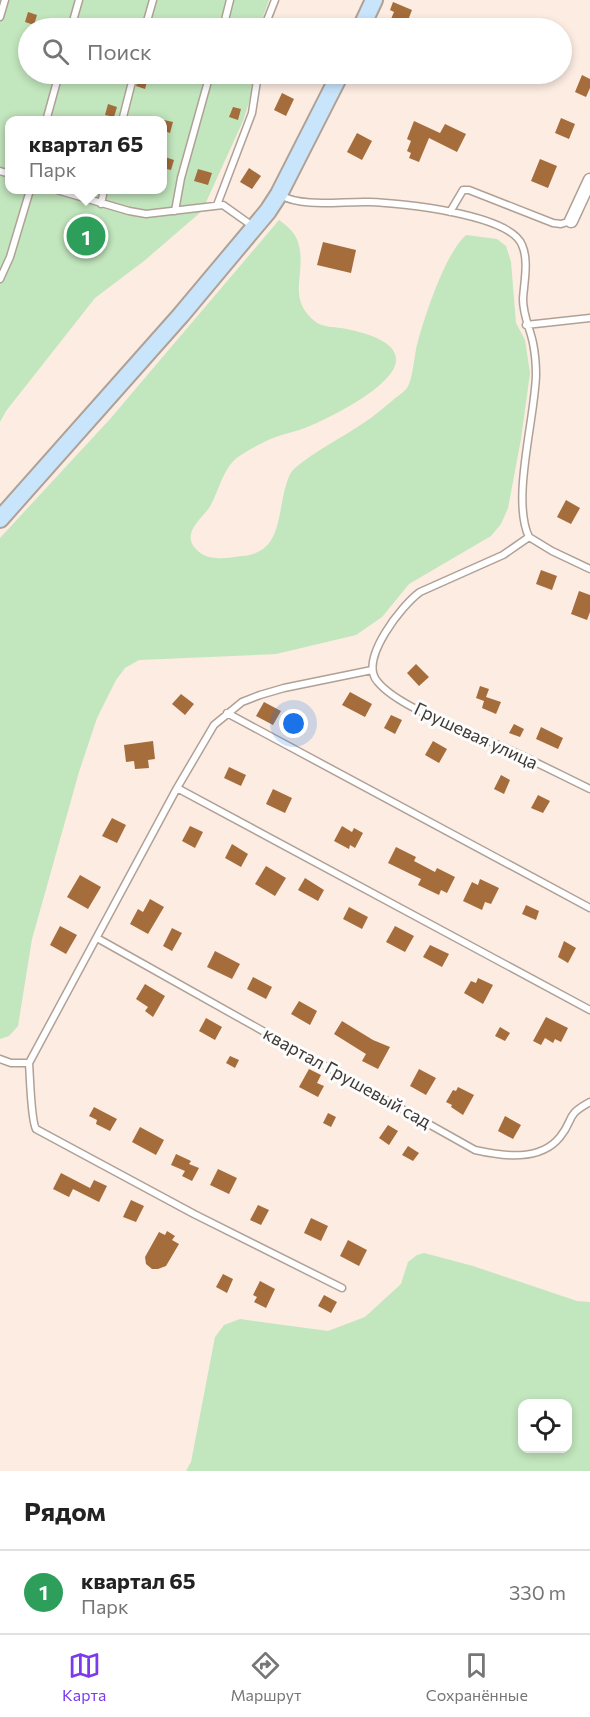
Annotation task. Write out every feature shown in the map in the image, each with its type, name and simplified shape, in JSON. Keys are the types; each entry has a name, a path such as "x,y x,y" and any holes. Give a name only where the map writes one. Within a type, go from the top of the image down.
{"street":[{"path":"366,18 374,0"},
{"path":"0,519 255,228 279,194 335,84"},
{"path":"572,220 590,180"}],"lane":[{"path":"0,17 5,0"},
{"path":"74,18 79,0"},
{"path":"148,18 153,0"},
{"path":"226,18 230,0"},
{"path":"268,18 275,0"},
{"path":"47,116 56,84"},
{"path":"123,116 131,84"},
{"path":"175,211 181,178 207,84"},
{"path":"217,205 252,113 256,84"},
{"path":"450,212 459,193 469,190 553,223 561,224 572,220"},
{"path":"0,279 10,256 29,194"},
{"path":"72,194 101,204 146,214 217,205 229,207 255,228"},
{"path":"101,204 103,194"},
{"path":"279,194 299,201 370,202 450,212 506,228 518,237 523,246 525,260 523,306 526,325 533,341 536,374 524,472 524,521 529,537 590,569"},
{"path":"526,325 590,318"},
{"path":"342,1288 194,1214 36,1129 32,1118 29,1063 177,788 214,725 242,702 268,693 372,670 379,644 411,598 503,555 529,537"},
{"name":"Грушевая улица","path":"372,670 376,681 411,706 590,789"},
{"path":"227,713 590,908"},
{"path":"177,788 590,1010"},
{"name":"квартал Грушевый сад","path":"97,938 475,1150 511,1155 535,1154 546,1149 560,1137 572,1113 590,1102"},
{"path":"0,1059 11,1063 29,1063"}],"green space":[{"path":"0,0 269,0 263,18 18,18 18,84 252,84 243,121 202,211 144,261 95,298 6,411 0,422"},
{"path":"279,220 297,238 301,265 299,295 307,314 317,323 356,331 383,341 395,353 396,360 386,380 361,399 310,426 268,440 233,462 224,474 209,508 191,532 192,543 196,549 206,556 224,558 255,553 264,548 276,531 286,485 293,470 312,455 368,420 408,387 421,329 431,300 451,256 466,235 497,239 506,246 511,262 516,323 525,340 530,373 508,508 501,524 491,536 409,584 382,617 356,635 276,654 139,660 125,668 116,680 97,718 79,772 32,939 18,1026 9,1036 0,1039 0,538 110,419"},
{"path":"424,1253 473,1266 577,1301 590,1302 590,1471 186,1471 191,1462 215,1337 224,1325 240,1319 328,1331 365,1317 401,1284 408,1262"}],"building":[{"path":"393,2 412,10 409,18 391,18 394,12 390,10"},
{"path":"28,12 37,15 36,18 26,18"},
{"path":"582,75 590,79 590,88 586,97 575,92"},
{"path":"137,84 146,84 145,89 136,86"},
{"path":"282,93 294,99 286,116 274,110"},
{"path":"108,104 117,107 114,116 105,115"},
{"path":"233,107 241,109 238,120 229,117"},
{"path":"561,118 575,124 569,139 555,133"},
{"path":"167,121 173,122 170,133 167,132"},
{"path":"414,121 440,133 445,124 466,134 457,152 429,138 419,162 409,158 411,153 407,151 411,141 407,139"},
{"path":"357,133 372,141 362,160 347,152"},
{"path":"167,158 174,160 171,170 167,169"},
{"path":"540,159 557,166 548,188 531,181"},
{"path":"249,168 261,176 252,189 240,182"},
{"path":"198,169 212,173 208,185 194,181"},
{"path":"323,242 356,250 351,273 317,265"},
{"path":"566,500 580,508 571,524 557,517"},
{"path":"541,570 557,576 552,590 536,584"},
{"path":"579,591 590,595 590,612 587,620 571,614"},
{"path":"416,664 429,677 419,686 407,673"},
{"path":"480,686 489,689 486,697 501,702 496,714 482,708 484,701 476,698"},
{"path":"350,692 372,704 365,717 342,705"},
{"path":"181,694 194,704 185,715 172,704"},
{"path":"264,702 281,711 273,725 256,716"},
{"path":"391,715 402,720 395,734 384,728"},
{"path":"514,724 524,729 520,737 509,733"},
{"path":"541,727 563,738 558,749 536,739"},
{"path":"153,741 155,759 148,760 149,768 135,769 134,761 126,762 124,745"},
{"path":"433,741 447,749 439,763 425,755"},
{"path":"229,767 246,775 241,786 224,778"},
{"path":"501,775 510,780 504,794 494,789"},
{"path":"273,789 292,798 285,813 266,804"},
{"path":"538,795 550,801 543,813 531,808"},
{"path":"112,818 126,825 117,843 102,836"},
{"path":"190,826 203,832 195,848 182,841"},
{"path":"342,826 352,832 354,828 363,833 355,848 350,845 349,849 334,841"},
{"path":"232,844 248,854 241,867 225,858"},
{"path":"396,847 416,857 414,861 435,872 437,868 455,877 447,893 441,890 439,895 418,885 421,879 388,863"},
{"path":"266,866 286,878 275,896 255,884"},
{"path":"80,875 101,887 88,909 67,897"},
{"path":"305,878 324,890 318,901 298,890"},
{"path":"480,879 499,888 491,904 485,902 482,910 463,901 472,882 478,885"},
{"path":"150,899 164,907 148,934 130,924 138,909 143,912"},
{"path":"526,905 539,911 536,920 522,914"},
{"path":"349,907 368,917 362,929 343,919"},
{"path":"60,926 77,935 66,954 50,945"},
{"path":"395,926 414,936 405,952 386,942"},
{"path":"172,928 182,933 172,951 163,946"},
{"path":"564,941 576,948 568,963 558,957"},
{"path":"430,945 449,954 442,967 423,957"},
{"path":"215,951 240,964 232,979 207,967"},
{"path":"253,977 272,987 266,999 247,989"},
{"path":"478,978 493,985 483,1004 464,993 471,981 476,983"},
{"path":"145,984 165,996 153,1017 145,1011 148,1007 136,999"},
{"path":"299,1001 317,1011 310,1025 291,1014"},
{"path":"546,1017 568,1028 561,1042 555,1039 553,1043 545,1038 541,1045 533,1041"},
{"path":"206,1018 222,1027 215,1040 199,1031"},
{"path":"342,1021 373,1040 390,1047 378,1069 362,1061 366,1054 334,1034"},
{"path":"500,1027 510,1033 505,1041 495,1036"},
{"path":"230,1056 239,1060 235,1068 226,1063"},
{"path":"309,1069 321,1075 317,1083 324,1086 318,1097 299,1087"},
{"path":"419,1069 436,1078 426,1095 410,1086"},
{"path":"458,1087 474,1095 463,1115 446,1102 453,1090 456,1091"},
{"path":"94,1107 117,1119 110,1131 96,1124 97,1120 89,1116"},
{"path":"328,1113 336,1117 331,1127 323,1123"},
{"path":"505,1116 521,1125 513,1139 498,1131"},
{"path":"388,1125 398,1131 389,1145 379,1138"},
{"path":"140,1127 164,1140 156,1155 132,1142"},
{"path":"408,1146 419,1153 413,1161 402,1155"},
{"path":"176,1154 191,1161 189,1164 199,1168 192,1181 182,1176 185,1171 171,1165"},
{"path":"218,1169 237,1178 229,1194 210,1185"},
{"path":"61,1173 90,1188 94,1180 107,1186 99,1202 73,1189 69,1197 53,1189"},
{"path":"131,1200 144,1206 136,1222 123,1217"},
{"path":"258,1205 269,1210 261,1225 250,1220"},
{"path":"311,1218 328,1226 321,1241 304,1233"},
{"path":"167,1231 175,1236 172,1240 179,1244 166,1266 152,1269 146,1264 145,1257 159,1232 165,1235"},
{"path":"348,1240 367,1250 359,1266 340,1256"},
{"path":"223,1274 233,1279 227,1293 216,1287"},
{"path":"260,1281 275,1289 266,1308 254,1302 257,1297 253,1295"},
{"path":"324,1295 337,1302 331,1313 318,1306"}],"place":[{"name":"квартал 65","path":"86,236"}]}
